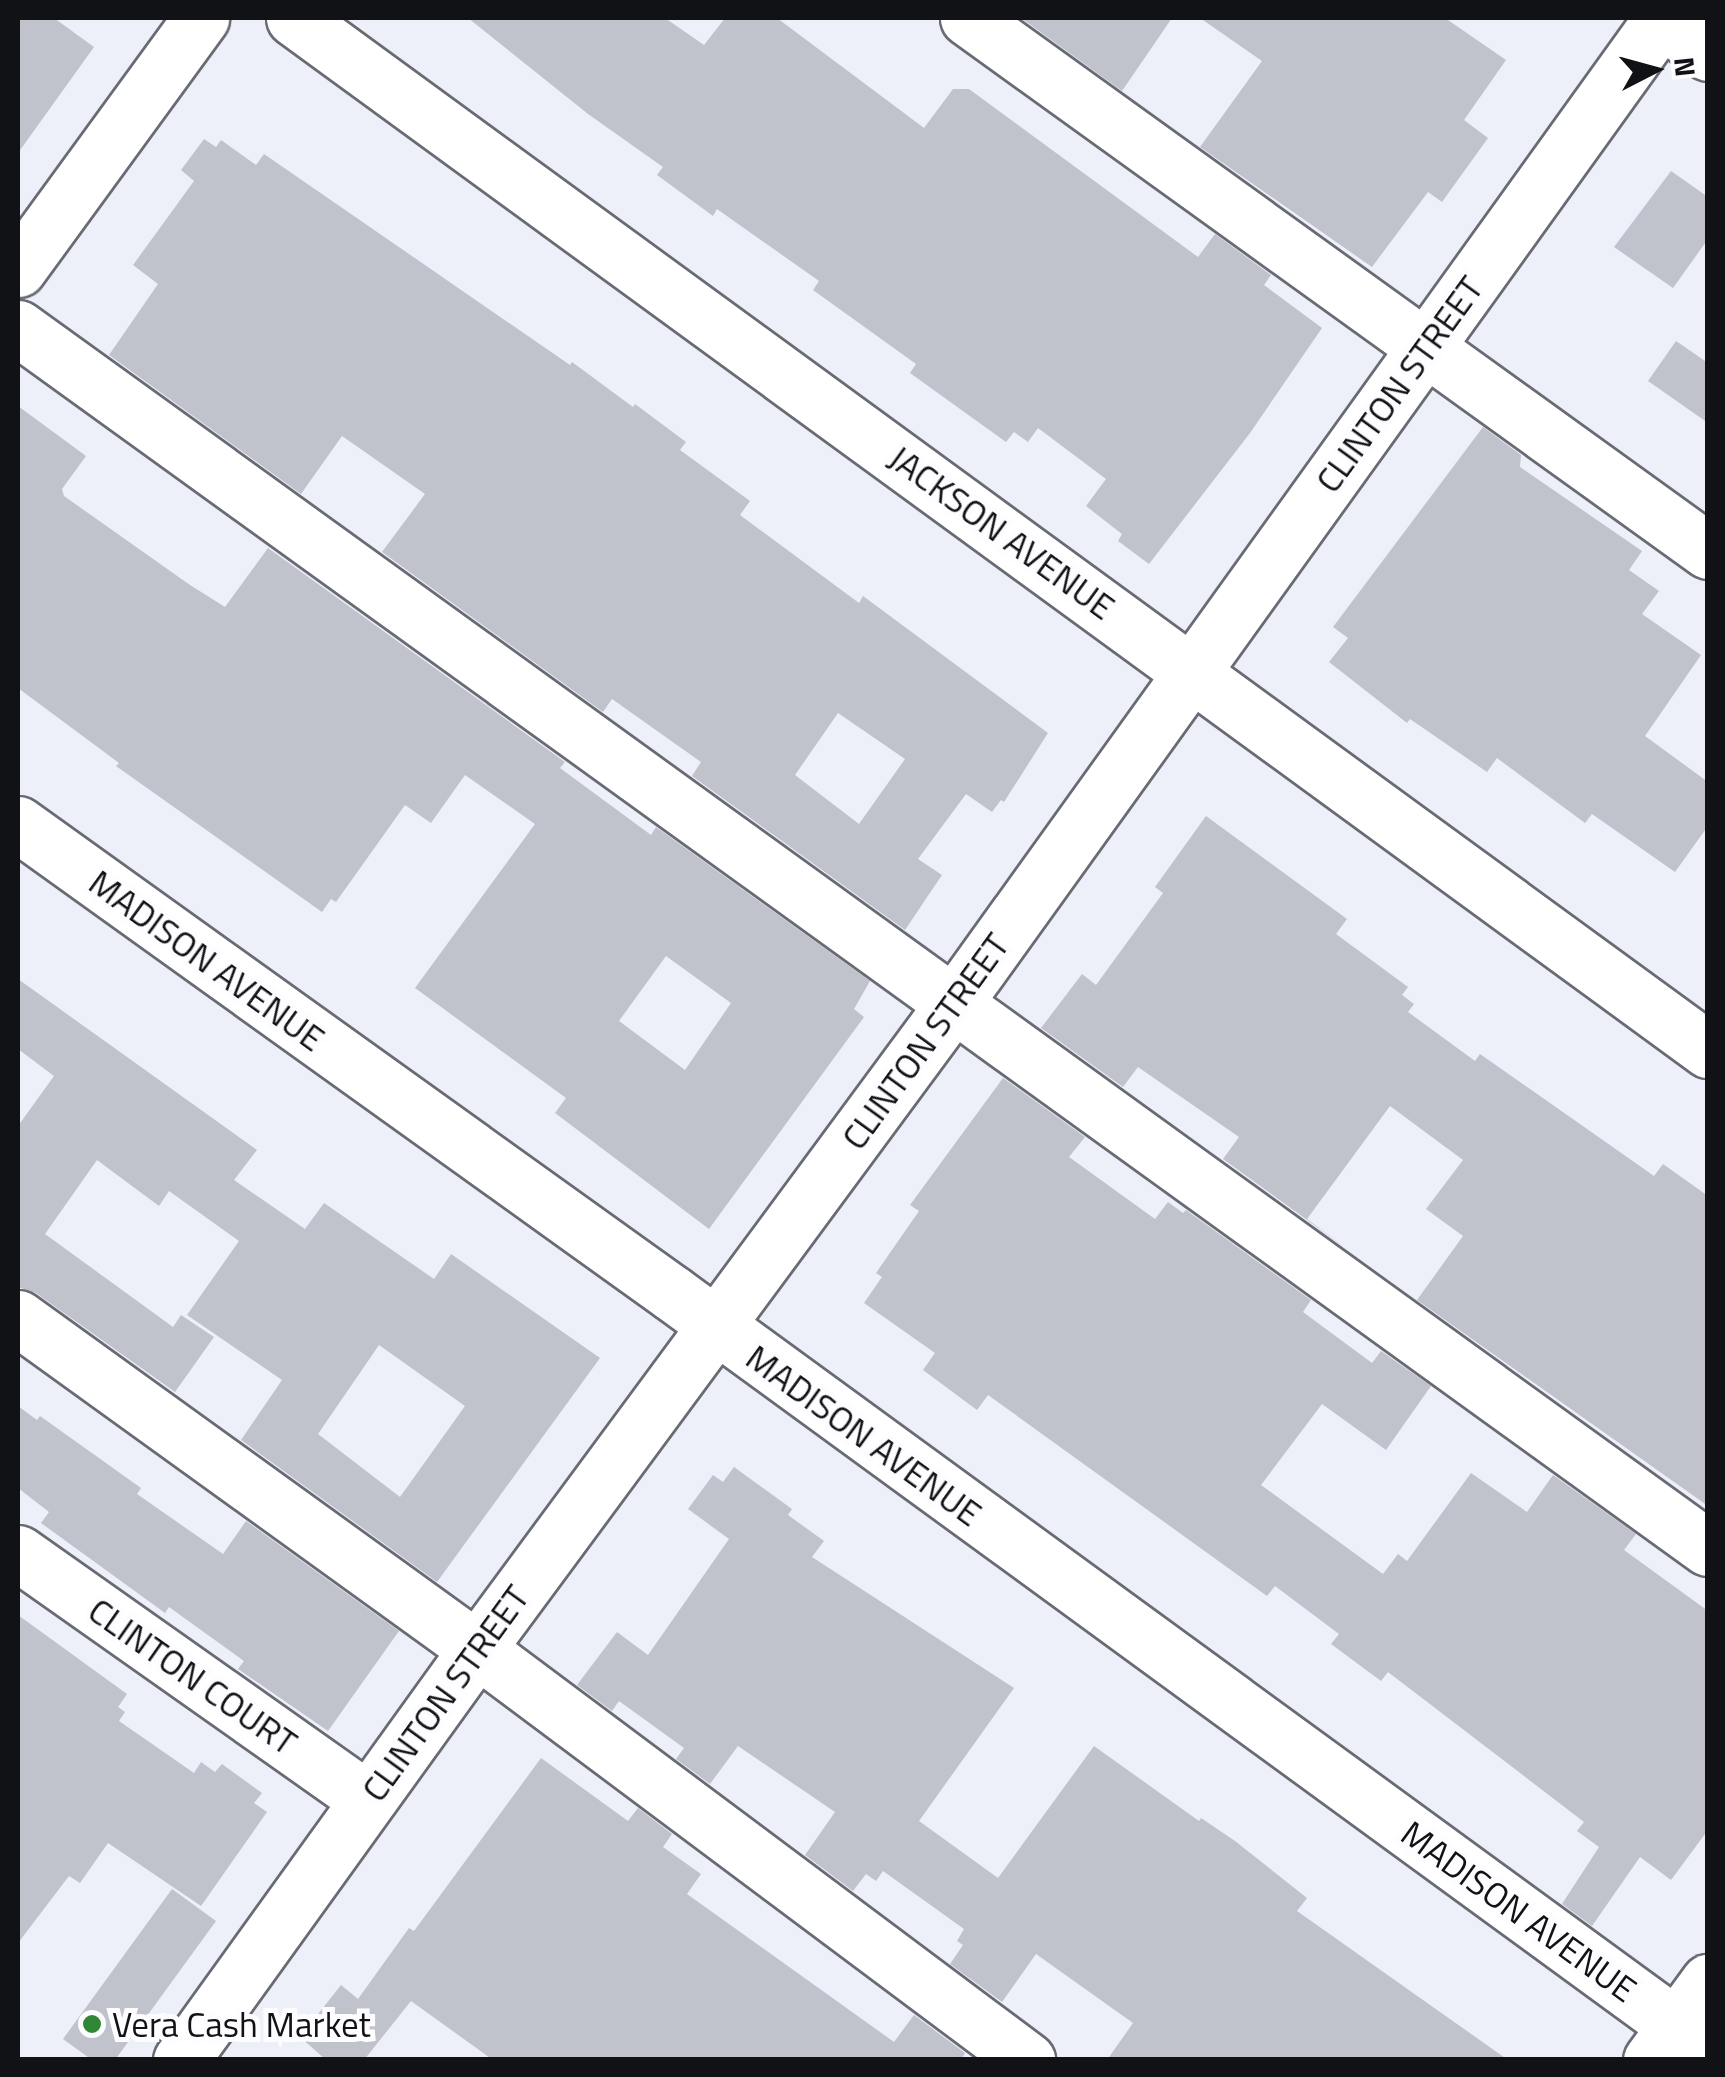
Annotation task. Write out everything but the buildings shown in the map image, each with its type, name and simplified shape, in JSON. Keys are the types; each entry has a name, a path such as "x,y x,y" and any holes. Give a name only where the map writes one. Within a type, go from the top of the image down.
{"street":[{"path":"18,269 201,18"},
{"name":"JACKSON AVENUE","path":"294,18 1708,1050"},
{"path":"968,18 1708,551"},
{"path":"1660,18 1708,53"},
{"name":"CLINTON STREET","path":"181,2060 477,1649 954,1003 1660,18"},
{"path":"18,328 1708,1548"},
{"name":"MADISON AVENUE","path":"18,824 714,1326 1678,2045"},
{"path":"18,1318 477,1649 1027,2059"},
{"name":"CLINTON COURT","path":"18,1553 368,1800"},
{"path":"1678,2045 1708,1982"}],"place":[{"name":"Vera Cash Market","path":"92,2024"}]}
